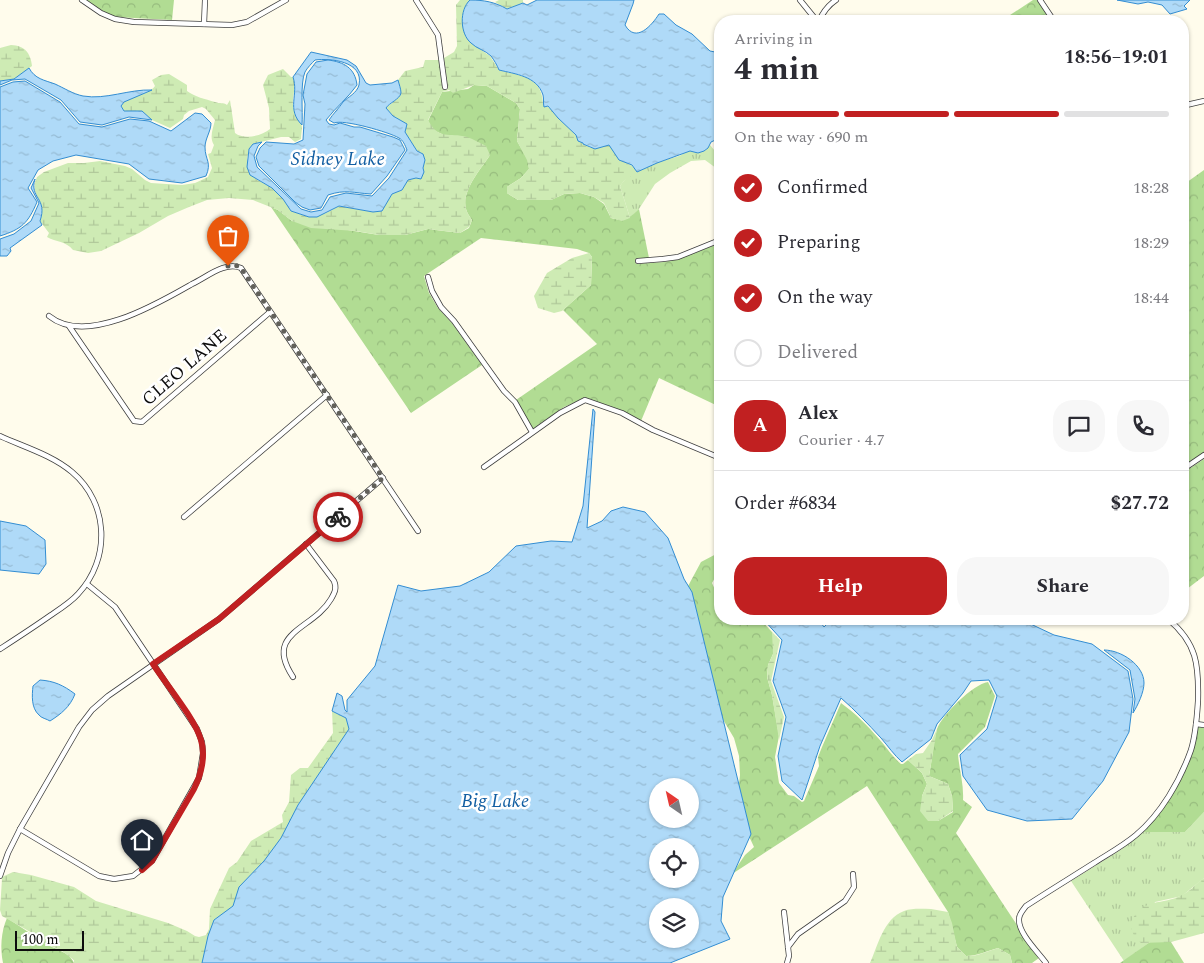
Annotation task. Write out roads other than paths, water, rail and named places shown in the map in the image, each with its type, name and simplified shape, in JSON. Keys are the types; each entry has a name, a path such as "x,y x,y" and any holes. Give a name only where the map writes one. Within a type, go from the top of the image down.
{"street":[{"path":"82,0 101,13 115,19 134,22 232,25 247,22 286,0"},
{"path":"204,24 205,0"},
{"path":"416,0 438,35 445,87"},
{"path":"800,0 813,15"},
{"path":"821,15 829,4 836,0"},
{"path":"1040,0 1050,15"},
{"path":"1189,104 1204,101"},
{"path":"638,261 663,260 714,242"},
{"path":"49,316 55,321 69,326 89,326 119,319 144,310 219,270 235,265 241,268 418,531"},
{"path":"428,278 432,291 441,307 454,321 495,378 515,402 532,432"},
{"name":"CLEO LANE","path":"69,326 134,421 142,422 270,312"},
{"path":"184,517 327,395"},
{"path":"484,467 566,409 585,400 622,413 653,430 714,455"},
{"path":"0,436 57,461 71,471 88,488 97,506 102,539 100,556 95,572 88,584 66,604 0,649"},
{"path":"1189,465 1204,455"},
{"path":"0,876 8,852 20,829 79,727 92,710 108,696 219,619 383,478"},
{"path":"293,677 286,667 283,652 285,642 318,615 329,603 336,586 306,544"},
{"path":"20,829 99,876 124,879 142,870 152,861 199,778 202,742 197,729 114,607 88,584"},
{"path":"1046,963 1021,930 1019,919 1026,906 1137,834 1161,809 1184,768 1196,724 1199,677 1194,653 1183,634 1174,625"},
{"path":"1196,724 1204,725"},
{"path":"788,947 798,934 845,901 854,886 854,874"},
{"path":"784,912 789,956 786,963"}],"water":[{"path":"470,0 480,0 507,9 523,3 527,5 537,0 634,0 625,25 634,33 644,31 659,14 664,14 676,25 692,34 710,51 714,52 714,141 704,151 698,153 690,151 637,172 632,165 619,160 609,145 595,149 583,144 578,141 576,135 548,106 544,107 543,95 536,84 525,77 499,70 491,56 467,39 462,22 466,4"},
{"path":"1117,0 1190,0 1184,6 1187,9 1170,14 1162,5 1148,2 1138,4"},
{"path":"311,52 347,60 356,66 366,83 370,85 392,83 398,80 401,93 386,108 393,116 407,124 405,132 417,151 423,154 425,160 424,172 421,179 408,180 402,190 392,194 382,211 373,212 339,206 317,217 309,217 291,211 272,188 250,175 247,167 249,149 253,144 262,142 254,156 257,167 301,209 311,212 322,210 330,197 346,193 372,196 389,178 407,150 402,140 394,135 347,123 334,123 329,120 359,85 359,77 356,71 351,66 337,61 315,60 305,72 302,90 302,125 297,119 294,108 295,90 293,77"},
{"name":"Sidney Lake","path":"328,60 339,62 348,67 354,74 357,85 326,120 329,124 340,123 360,127 393,137 400,140 405,150 387,176 371,194 334,193 328,195 321,208 310,210 295,202 259,166 256,157 260,148 266,142 294,144 303,140 305,104 303,95 307,74 316,62"},
{"path":"29,68 40,79 83,96 100,97 152,90 124,102 121,106 124,111 142,111 152,120 129,117 102,125 80,122 61,100 25,79 12,80 0,85 0,81 14,79"},
{"path":"25,81 60,102 79,124 102,127 130,119 149,121 171,131 195,113 202,114 211,123 205,144 208,164 206,176 182,183 149,179 129,164 76,155 53,161 38,170 28,188 37,202 31,215 19,228 0,236 0,87 13,82"},
{"path":"35,179 34,190 42,207 40,221 42,225 10,248 11,251 7,256 0,256 0,239 14,234 31,221 39,203 31,188"},
{"name":"Big Lake","path":"593,409 595,412 587,528 602,521 611,511 623,507 645,512 668,538 684,579 692,592 751,834 723,897 721,921 730,939 670,963 202,963 214,920 233,906 239,887 264,861 281,838 298,805 349,729 346,718 332,711 337,693 342,696 347,712 347,700 375,666 398,585 421,591 460,586 489,572 516,546 551,541 572,542 583,506"},
{"path":"0,521 26,526 45,540 46,564 39,574 0,570"},
{"path":"768,625 822,625 824,627 826,625 1033,625 1054,635 1092,644 1128,671 1133,699 1129,732 1103,781 1072,819 1027,821 987,810 963,776 960,755 987,729 997,696 989,680 971,681 937,724 931,739 902,762 866,722 841,698 820,746 802,800 782,781 778,756 786,717 773,681 782,640"},
{"path":"1104,650 1117,653 1130,660 1136,665 1143,676 1143,690 1133,713 1135,699 1130,670"},
{"path":"40,680 58,684 75,694 65,710 50,721 40,716 33,705 33,686"}]}
